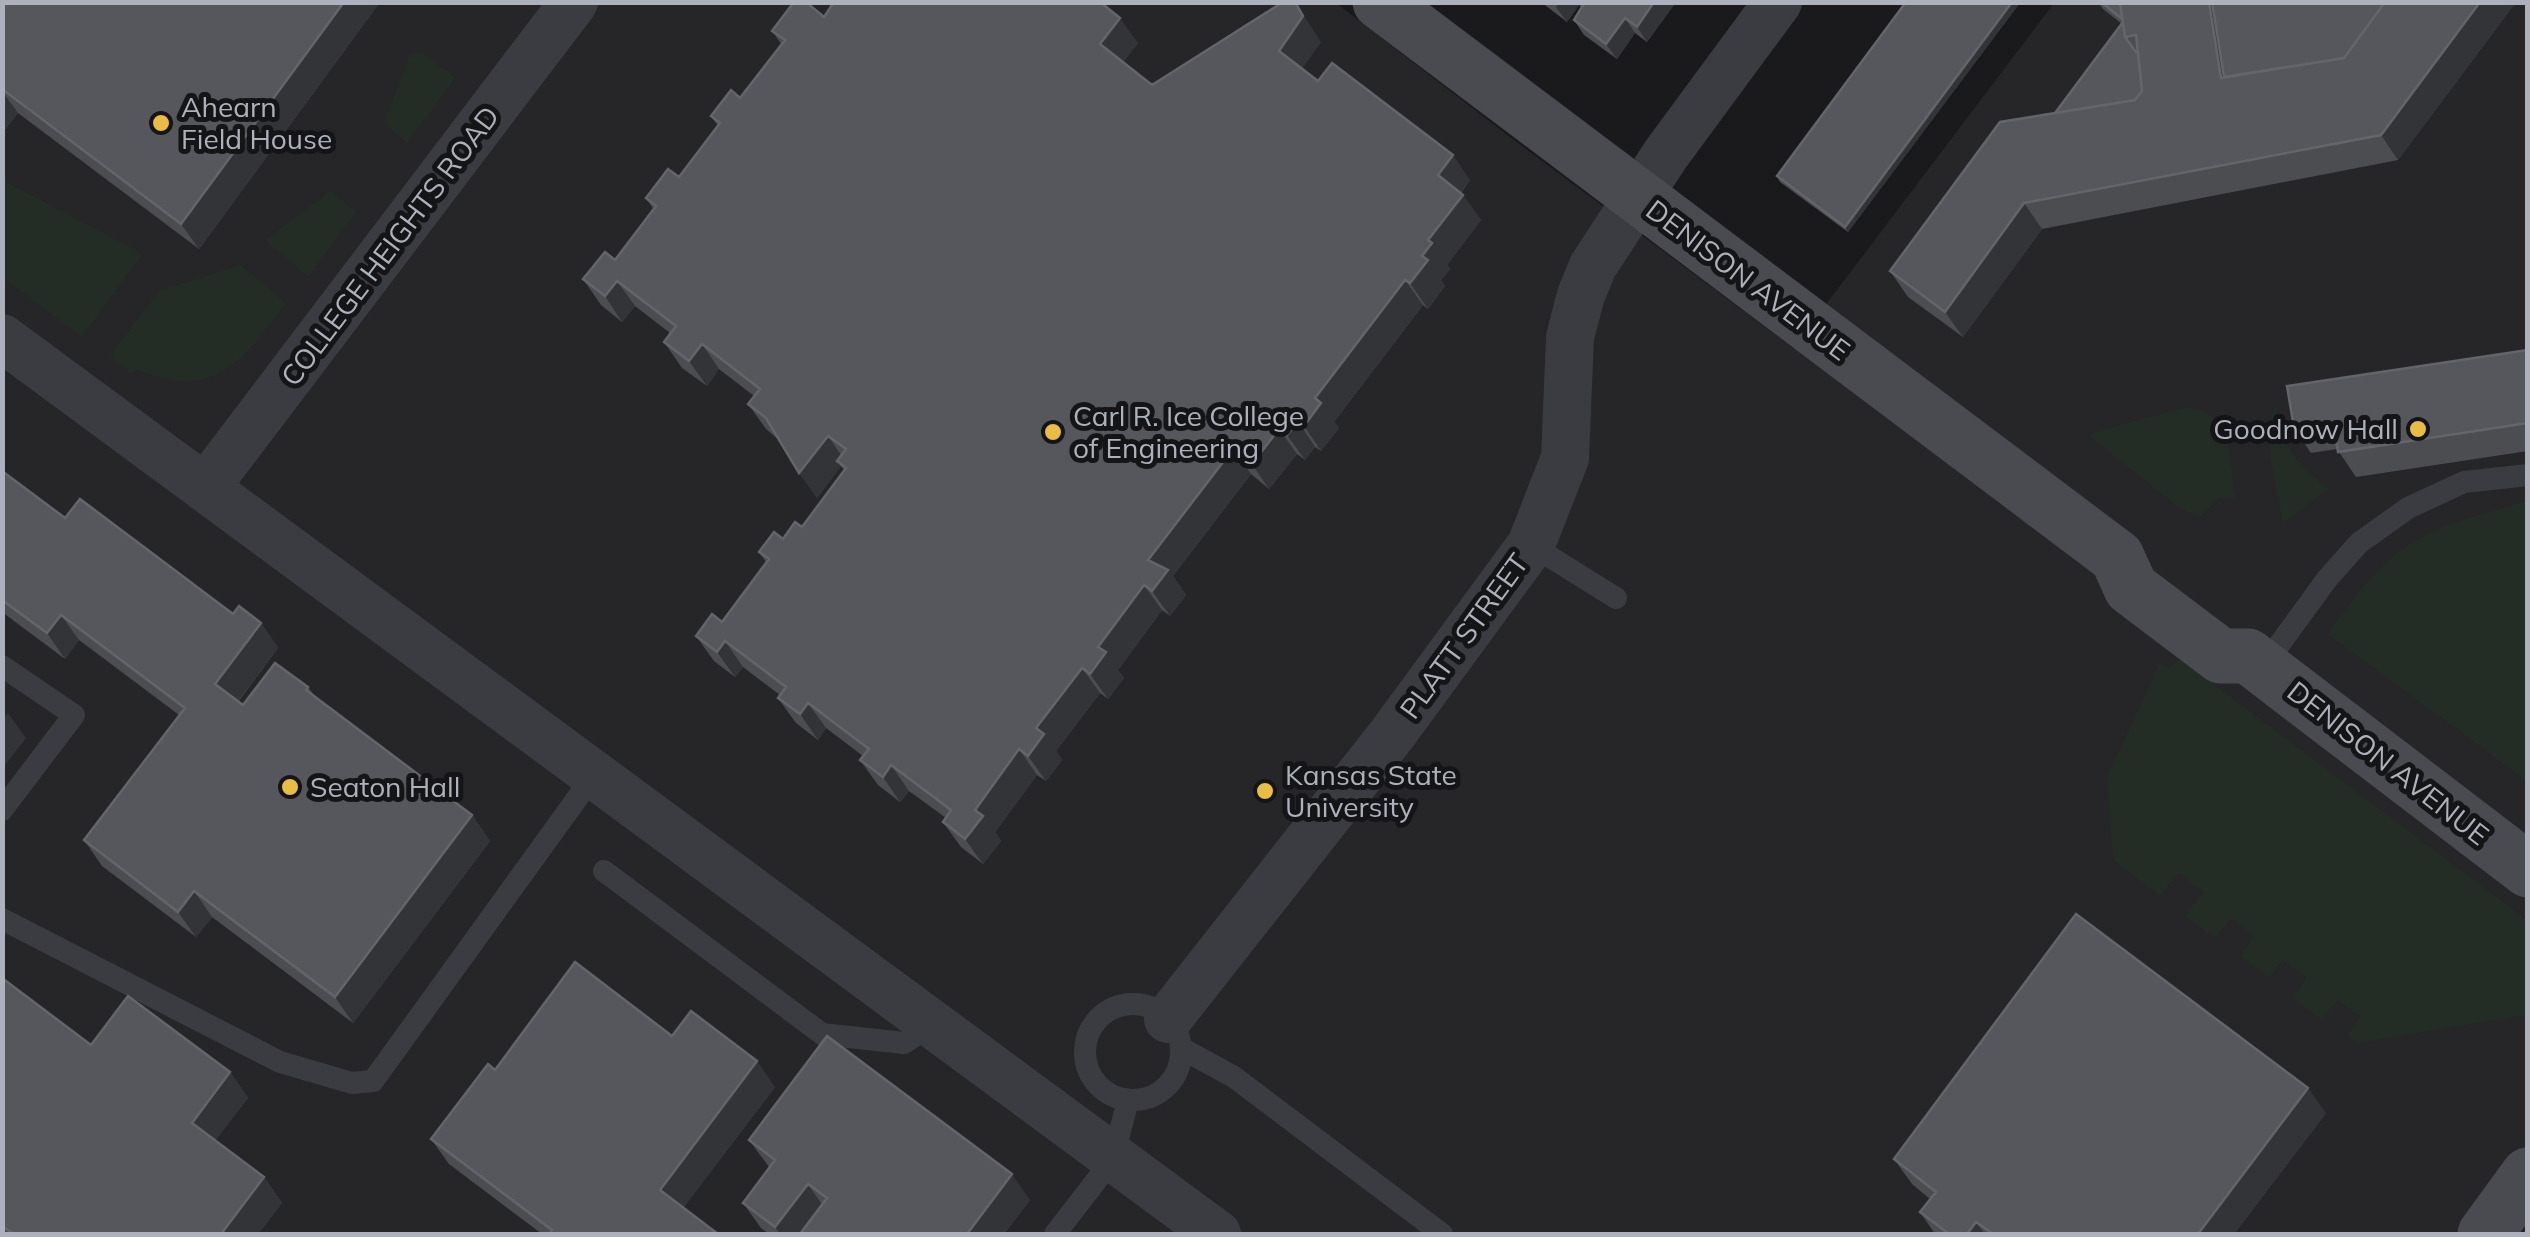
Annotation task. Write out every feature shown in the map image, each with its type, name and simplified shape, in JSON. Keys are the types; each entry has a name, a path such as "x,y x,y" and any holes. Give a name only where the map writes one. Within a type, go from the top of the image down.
{"street":[{"name":"COLLEGE HEIGHTS ROAD","path":"205,488 574,2"},
{"name":"DENISON AVENUE","path":"1380,2 2117,557 2132,588 2221,656 2256,661 2528,870"},
{"name":"PLATT STREET","path":"1175,1033 1531,545 1565,458 1570,337 1593,266 1637,197 1778,2"},
{"path":"2,338 1216,1234"},
{"path":"2485,1234 2528,1175"}],"lane":[{"path":"2256,661 2359,544 2408,508 2464,482 2528,474"},
{"path":"1531,545 1616,598"},
{"path":"2,666 74,715 2,810"},
{"path":"2,919 280,1062 352,1083 373,1081 594,775"},
{"path":"604,871 822,1034 904,1043 932,1025"},
{"path":"1175,1033 1180,1064 1163,1090 1150,1098 1128,1100 1105,1092 1087,1066 1088,1036 1108,1012 1139,1005 1155,1010 1175,1033 1442,1234"},
{"path":"1055,1234 1113,1159 1128,1100"}],"shaded area":[{"name":"Kansas State University","path":"2,3 1336,3 1793,348 2054,3 2527,3 2527,1234 3,1234"},
{"path":"421,51 455,78 407,143 384,122 410,55"},
{"path":"2,180 141,256 82,337 3,278"},
{"path":"331,191 356,212 308,277 265,240"},
{"path":"240,265 286,303 240,359 207,378 187,381 136,369 132,374 110,356 159,291"},
{"path":"2190,407 2205,412 2222,430 2235,498 2219,498 2200,517 2181,509 2089,436"},
{"path":"2276,407 2293,454 2329,489 2283,523 2269,429"},
{"path":"2528,501 2527,781 2328,634 2363,588 2405,548 2450,525"},
{"path":"2180,659 2527,920 2527,1015 2358,1043 2347,1035 2360,1017 2338,1000 2322,1020 2293,998 2307,978 2283,960 2269,978 2240,956 2254,936 2231,918 2215,938 2185,916 2203,892 2178,873 2160,896 2113,860 2107,778 2160,663 2169,668"}],"building":[{"name":"Ahearn Field House","path":"2,2 344,2 181,224 2,89"},
{"name":"Carl R. Ice College of Engineering","path":"794,2 806,2 824,17 834,2 1100,2 1120,18 1100,44 1152,85 1283,2 1295,2 1303,16 1279,51 1318,81 1332,63 1453,155 1438,175 1463,195 1428,240 1432,243 1422,256 1428,260 1410,283 1405,280 1315,398 1321,403 1304,426 1298,421 1287,435 1279,429 1252,464 1233,449 1148,560 1168,570 1152,591 1144,585 1098,647 1106,652 1090,674 1082,668 1036,728 1044,734 1028,756 1019,749 975,810 983,816 965,839 943,822 951,810 891,765 883,777 860,760 869,749 808,703 800,714 778,698 786,687 725,641 717,652 696,636 712,614 722,622 769,559 759,552 774,532 783,539 795,522 802,527 846,468 837,461 846,449 828,436 799,473 766,418 748,404 760,389 702,344 689,361 664,342 676,326 617,281 605,296 583,279 605,252 615,260 656,206 646,198 668,169 679,177 720,123 711,116 731,90 740,98 785,40 772,31"},
{"path":"1585,2 1654,2 1637,27 1625,18 1606,44 1574,20"},
{"path":"1906,2 2012,2 1845,227 1777,176"},
{"path":"2101,2 2120,2 2122,19"},
{"path":"2120,2 2209,2 2221,78 2344,58 2385,2 2480,2 2381,135 2024,203 1945,312 1890,271 2000,122 2135,100 2142,91 2136,35 2125,37"},
{"path":"2212,2 2385,2 2344,58 2224,77"},
{"path":"2123,22 2125,37 2138,52 2142,91 2135,100 2055,113"},
{"path":"2528,350 2528,423 2338,452 2333,422 2294,428 2287,386"},
{"name":"Seaton Hall","path":"2,471 65,518 80,499 233,614 239,606 261,623 215,684 243,705 275,663 472,815 335,997 194,891 178,912 84,840 185,708 61,615 47,633 2,600"},
{"path":"2076,914 2308,1088 2198,1234 1993,1234 1976,1222 1967,1234 1949,1234 1920,1212 1936,1192 1894,1159"},
{"path":"575,962 672,1036 691,1011 757,1061 660,1190 718,1234 549,1234 552,1230 431,1139 488,1064 495,1070"},
{"path":"2,978 91,1045 128,996 230,1072 192,1123 264,1177 221,1234 14,1234 2,1226"},
{"path":"827,1036 1012,1174 967,1234 800,1234 827,1198 808,1184 775,1227 743,1203 775,1160 749,1140"}],"place":[{"name":"Ahearn Field House","path":"161,123"},
{"name":"Goodnow Hall","path":"2418,429"},
{"name":"Carl R. Ice College of Engineering","path":"1053,432"},
{"name":"Seaton Hall","path":"290,787"},
{"name":"Kansas State University","path":"1265,791"}]}
